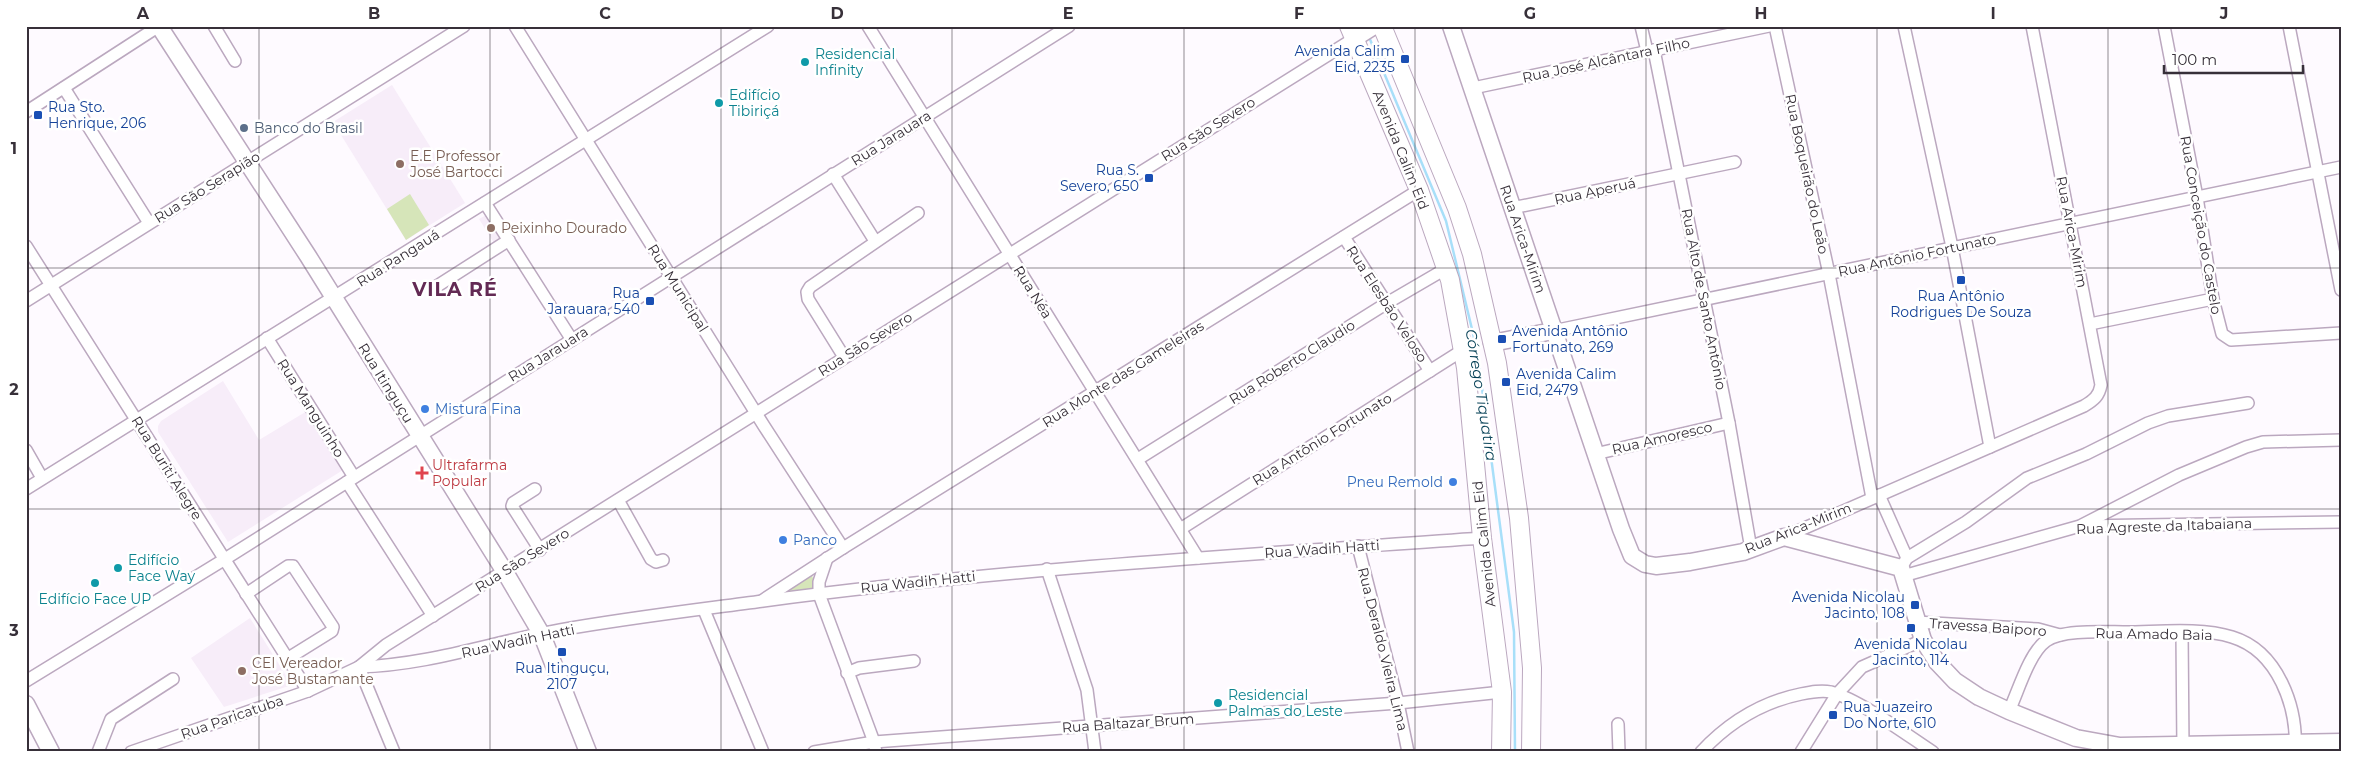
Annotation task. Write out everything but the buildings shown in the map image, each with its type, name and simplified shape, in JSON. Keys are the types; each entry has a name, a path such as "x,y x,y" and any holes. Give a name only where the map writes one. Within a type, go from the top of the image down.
{"main road":[{"name":"Avenida Calim Eid","path":"1365,30 1447,268 1463,350 1482,538 1502,692 1501,752"},
{"path":"1365,30 1457,208 1472,254 1492,343 1519,518 1532,668 1531,752"}],"street":[{"path":"26,112 159,26"},
{"name":"Rua Itinguçu","path":"159,26 334,298 505,572 542,635 588,752"},
{"path":"214,26 236,61"},
{"name":"Rua São Serapião","path":"26,301 464,26"},
{"name":"Rua Municipal","path":"515,26 756,413 843,548"},
{"name":"Rua Pangauá","path":"26,489 768,26"},
{"name":"Rua Néa","path":"868,26 923,117 1182,528 1198,558"},
{"name":"Rua Jarauara","path":"26,681 225,559 1069,26"},
{"name":"Rua Arica-Mirim","path":"1451,26 1628,549 1638,561 1656,566 1682,563 1751,549 1784,537 2084,406 2097,396 2101,385 2032,26"},
{"name":"Rua Alto de Santo Antônio","path":"1642,26 1650,51 1705,300 1751,549"},
{"name":"Rua José Alcântara Filho","path":"1473,88 1769,26"},
{"name":"Rua Boqueirão do Leão","path":"1775,26 1876,497 1904,567"},
{"path":"1904,26 1952,248 1990,447"},
{"name":"Rua Conceição do Castelo","path":"2164,26 2197,197 2213,298 2222,334 2231,340 2341,333"},
{"path":"2289,26 2341,290"},
{"name":"Rua São Severo","path":"359,667 386,645 1365,30"},
{"path":"64,88 149,223"},
{"name":"Rua Aperuá","path":"1512,208 1735,162"},
{"name":"Rua Antônio Fortunato","path":"1492,343 1554,332 2341,167"},
{"path":"833,174 875,241"},
{"name":"Rua Monte das Gameleiras","path":"761,601 843,548 1419,190"},
{"path":"486,203 572,340"},
{"path":"844,357 808,299 807,292 816,281 918,213"},
{"name":"Rua Elesbão Veloso","path":"1344,237 1430,371"},
{"path":"434,288 510,240"},
{"name":"Rua Buriti Alegre","path":"26,246 308,690"},
{"name":"Rua Roberto Claudio","path":"1138,459 1386,303 1447,268"},
{"path":"2090,324 2213,298"},
{"name":"Rua Manguinho","path":"267,338 350,480 433,616"},
{"name":"Rua Antônio Fortunato","path":"1182,528 1463,350"},
{"path":"1904,567 2027,478 2086,454 2155,421 2187,412 2248,403"},
{"name":"Rua Amoresco","path":"1595,454 1729,423"},
{"path":"2080,526 2179,475 2246,446 2262,442 2341,440"},
{"path":"26,450 42,478"},
{"path":"535,489 513,503 512,506 540,550"},
{"path":"618,500 651,559 656,562 663,560"},
{"name":"Rua Agreste da Itabaiana","path":"1904,567 2080,526 2341,522"},
{"path":"1784,537 1904,567"},
{"name":"Rua Wadih Hatti","path":"359,667 412,663 557,631 761,601 968,576 1482,538"},
{"name":"Rua Deraldo Vieira Lima","path":"1358,546 1398,703 1408,752"},
{"path":"828,558 819,582 819,594 875,747"},
{"path":"246,594 288,566 293,566 333,629 287,659"},
{"path":"1904,567 1916,622 1923,640 1937,662 1955,681 1980,697 2009,711 2076,738 2120,746 2183,748 2296,747 2341,742"},
{"path":"1047,569 1084,682 1095,752"},
{"path":"704,610 763,752"},
{"name":"Travessa Baiporo","path":"1916,622 2038,628 2060,635"},
{"name":"Rua Amado Baia","path":"2009,711 2036,654 2046,641 2060,635 2097,632 2212,633 2233,637 2268,659 2280,676 2288,695 2296,747"},
{"path":"2182,632 2183,748"},
{"path":"1801,752 1837,694 1862,668 1923,640"},
{"path":"847,673 859,668 914,661"},
{"path":"359,667 394,752"},
{"name":"Rua Paricatuba","path":"131,752 308,690 359,667"},
{"path":"98,752 111,719 173,679"},
{"name":"Rua Baltazar Brum","path":"814,752 1092,725 1398,703 1502,692"},
{"path":"1701,752 1727,728 1756,708 1786,697 1813,692 1837,694 1934,752"},
{"path":"26,704 51,752"},
{"path":"1618,724 1619,752"}],"shaded area":[{"name":"E.E Professor José Bartocci","path":"392,85 465,203 406,240 333,122"},
{"name":"Peixinho Dourado","path":"488,214 503,237 494,243 479,219"},
{"path":"223,381 259,440 307,411 343,470 228,542 158,432 158,426 161,421"},
{"name":"CEI Vereador José Bustamante","path":"250,618 292,685 224,707 191,658"}],"green space":[{"path":"410,194 429,225 406,240 387,209"},
{"path":"811,572 817,591 779,595"}],"waterway":[{"name":"Córrego Tiquatira","path":"1369,37 1446,221 1477,350 1514,632 1515,752"}],"place":[{"name":"Avenida Calim Eid, 2235","path":"1405,59"},
{"name":"Residencial Infinity","path":"805,62"},
{"name":"Edifício Tibiriçá","path":"719,103"},
{"name":"Rua Sto. Henrique, 206","path":"38,115"},
{"name":"Banco do Brasil","path":"244,128"},
{"name":"E.E Professor José Bartocci","path":"400,164"},
{"name":"Rua S. Severo, 650","path":"1149,178"},
{"name":"Peixinho Dourado","path":"491,228"},
{"name":"Rua Antônio Rodrigues De Souza","path":"1961,280"},
{"name":"Rua Jarauara, 540","path":"650,301"},
{"name":"Avenida Antônio Fortunato, 269","path":"1502,339"},
{"name":"Avenida Calim Eid, 2479","path":"1506,382"},
{"name":"Mistura Fina","path":"425,409"},
{"name":"Ultrafarma Popular","path":"422,473"},
{"name":"Pneu Remold","path":"1453,482"},
{"name":"Panco","path":"783,540"},
{"name":"Edifício Face Way","path":"118,568"},
{"name":"Edifício Face UP","path":"95,583"},
{"name":"Avenida Nicolau Jacinto, 108","path":"1915,605"},
{"name":"Avenida Nicolau Jacinto, 114","path":"1911,628"},
{"name":"Rua Itinguçu, 2107","path":"562,652"},
{"name":"CEI Vereador José Bustamante","path":"242,671"},
{"name":"Residencial Palmas do Leste","path":"1218,703"},
{"name":"Rua Juazeiro Do Norte, 610","path":"1833,715"}],"district":[{"name":"VILA RÉ","path":"455,289"}]}
